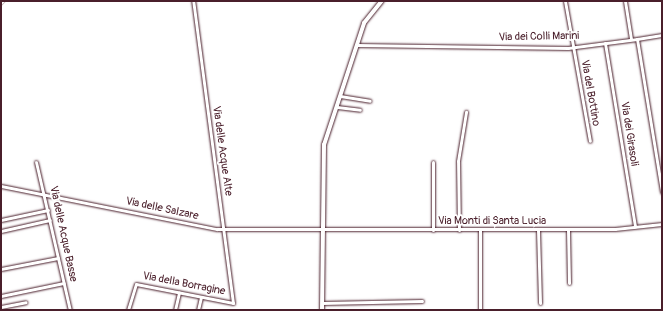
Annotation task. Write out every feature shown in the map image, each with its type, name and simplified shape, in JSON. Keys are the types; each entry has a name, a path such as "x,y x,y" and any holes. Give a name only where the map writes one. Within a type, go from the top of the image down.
{"main road":[{"path":"322,310 321,230 323,151 366,20 382,1"}],"street":[{"name":"Via delle Acque Alte","path":"192,1 233,303"},
{"name":"Via del Bottino","path":"565,1 590,142"},
{"path":"625,1 631,39"},
{"name":"Via dei Colli Marini","path":"357,45 573,47 662,35"},
{"path":"637,39 662,192"},
{"name":"Via dei Girasoli","path":"605,43 635,227"},
{"path":"340,96 370,101"},
{"path":"337,107 360,110"},
{"path":"459,230 458,161 466,112"},
{"name":"Via delle Acque Basse","path":"36,162 70,310"},
{"path":"433,230 434,162"},
{"name":"Via delle Salzare","path":"1,186 224,229 321,230"},
{"path":"1,220 48,210"},
{"path":"1,231 50,220"},
{"name":"Via Monti di Santa Lucia","path":"321,230 568,230 635,227 662,224"},
{"path":"480,230 480,310"},
{"path":"538,230 540,303"},
{"path":"568,230 569,283"},
{"path":"1,269 58,258"},
{"path":"1,296 64,283"},
{"name":"Via della Borragine","path":"128,310 134,285 233,303"},
{"path":"175,310 179,292"},
{"path":"198,310 201,297"},
{"path":"322,303 422,301"},
{"path":"1,307 26,302"}],"waterway":[{"path":"1,5 5,1"}]}
